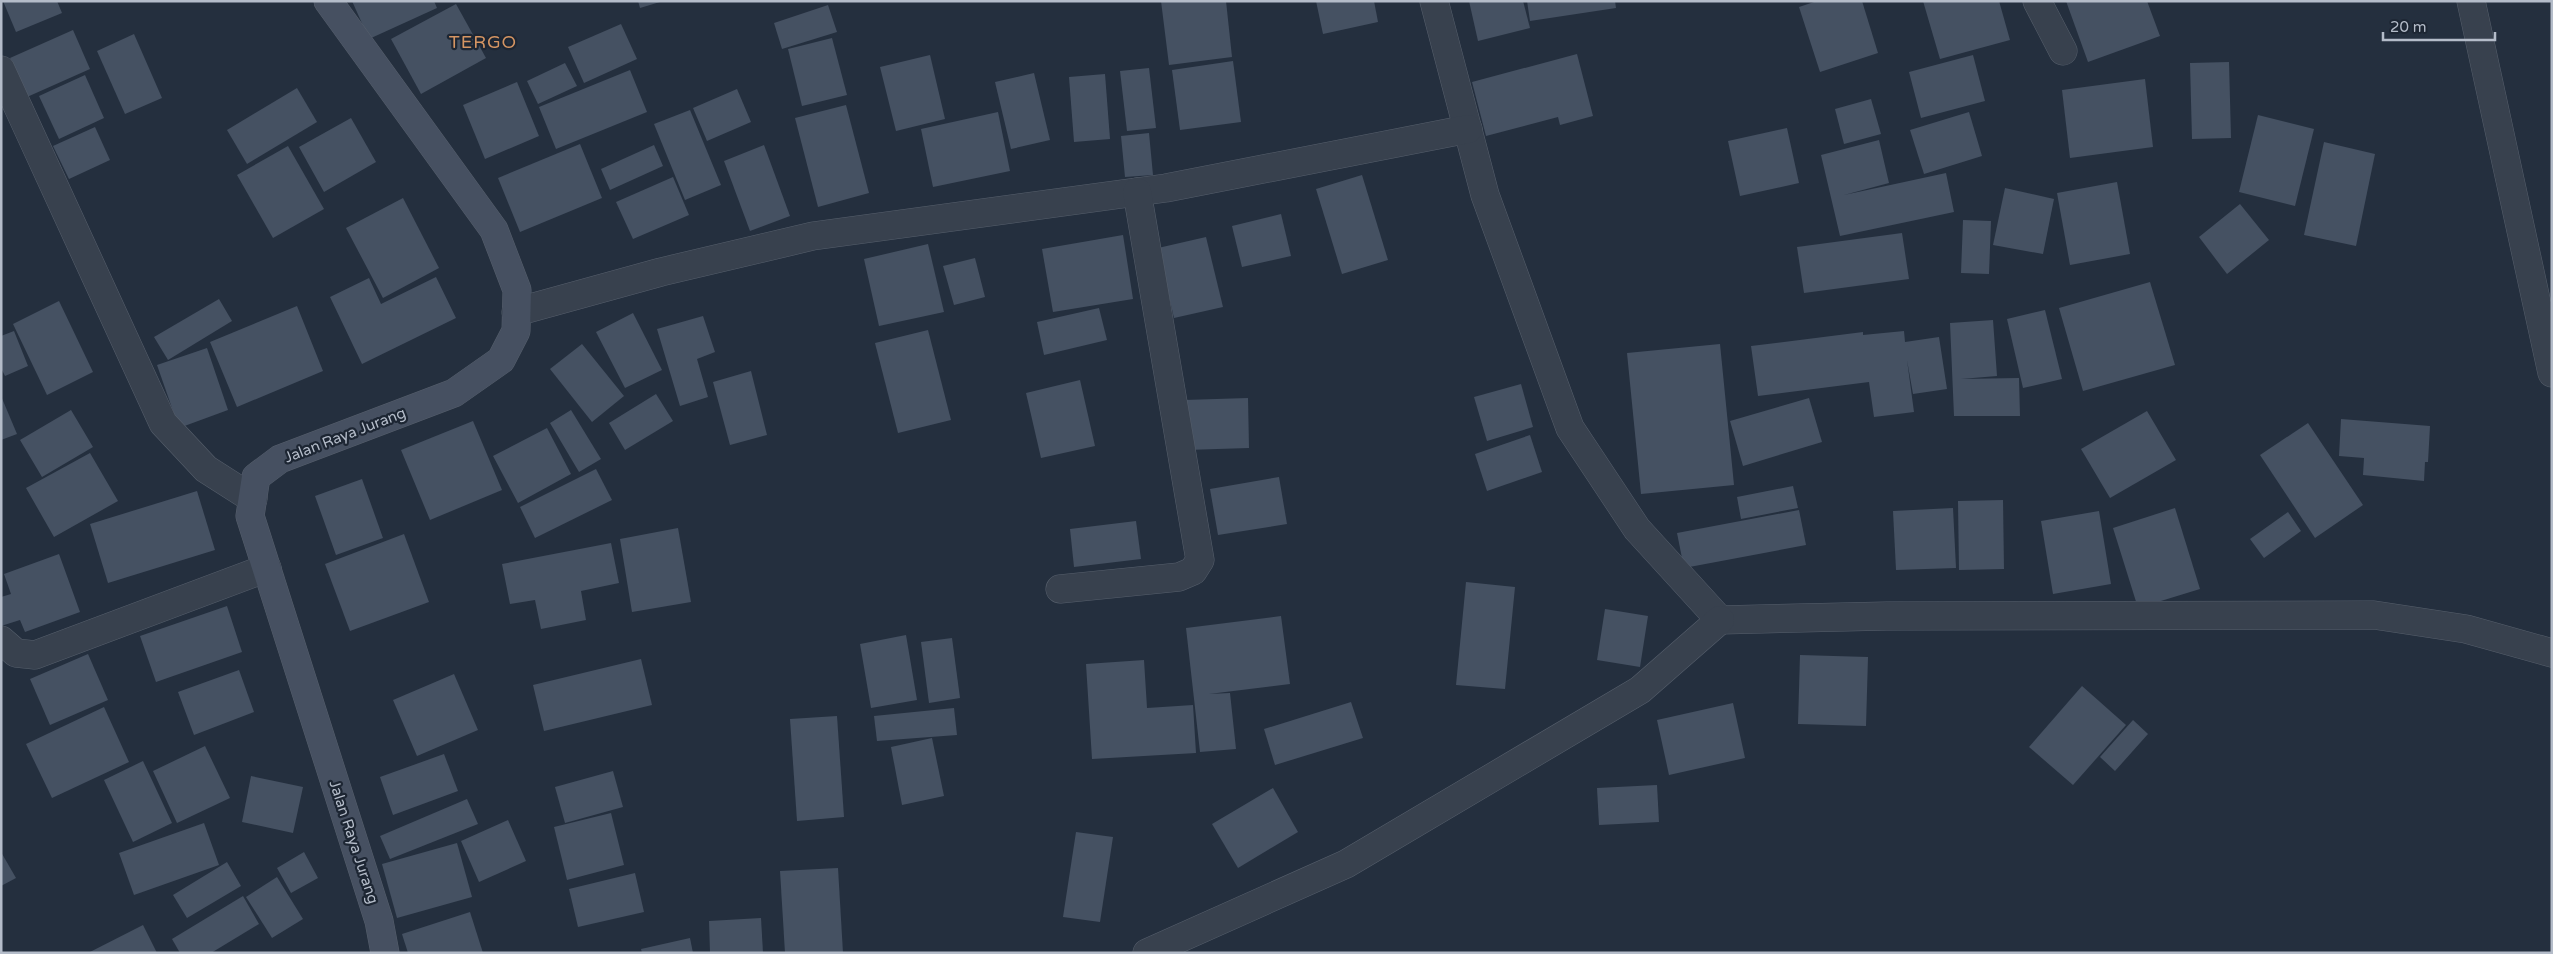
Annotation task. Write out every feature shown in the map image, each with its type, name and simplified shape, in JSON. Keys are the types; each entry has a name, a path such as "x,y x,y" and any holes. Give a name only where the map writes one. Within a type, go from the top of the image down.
{"main road":[{"name":"Jalan Raya Jurang","path":"328,1 494,230 517,290 516,331 501,360 462,388 454,393 280,459 256,477 250,516 379,921 385,953"}],"street":[{"path":"1434,1 1485,195 1570,428 1637,528 1720,620"},
{"path":"2037,1 2063,51"},
{"path":"2471,1 2543,290 2552,373"},
{"path":"1,70 163,424 206,469 253,499"},
{"path":"516,312 661,272 813,236 1138,192 1468,129"},
{"path":"1060,589 1179,577 1193,572 1200,560 1138,192"},
{"path":"1,640 16,653 35,655 267,568"},
{"path":"1147,953 1346,864 1640,690 1720,620 1887,616 2374,615 2466,629 2552,653"}],"building":[{"path":"3,1 57,1 62,13 16,32"},
{"path":"352,1 434,1 437,8 369,39"},
{"path":"638,1 660,1 660,2 640,8"},
{"path":"1161,1 1226,1 1232,57 1169,65"},
{"path":"1316,1 1374,1 1378,22 1323,34"},
{"path":"1469,1 1523,1 1530,28 1478,41"},
{"path":"1527,1 1615,1 1616,8 1530,21"},
{"path":"1817,1 1862,1 1878,53 1820,72 1799,7"},
{"path":"1923,1 1999,1 2010,40 1940,59"},
{"path":"2066,1 2147,1 2160,36 2088,62"},
{"path":"456,4 486,58 421,94 391,39"},
{"path":"828,5 837,32 782,49 774,23"},
{"path":"621,24 637,59 584,83 568,47"},
{"path":"73,30 90,69 27,97 10,58"},
{"path":"134,34 162,98 125,114 97,51"},
{"path":"832,38 847,95 802,106 788,49"},
{"path":"1577,54 1593,116 1560,125 1558,117 1486,136 1472,82"},
{"path":"930,55 945,119 896,131 880,67"},
{"path":"1973,55 1985,101 1921,118 1909,72"},
{"path":"1233,61 1241,122 1180,130 1172,70"},
{"path":"2229,62 2231,138 2192,139 2190,63"},
{"path":"565,63 577,86 538,104 527,81"},
{"path":"1149,68 1156,128 1127,131 1120,71"},
{"path":"630,70 647,112 556,149 539,107"},
{"path":"1034,73 1050,140 1011,149 995,82"},
{"path":"1105,74 1110,139 1074,142 1069,77"},
{"path":"85,75 104,118 59,139 39,96"},
{"path":"2145,79 2153,147 2070,158 2062,90"},
{"path":"517,82 539,136 485,159 463,105"},
{"path":"297,88 317,122 247,164 227,130"},
{"path":"737,89 751,122 707,141 693,108"},
{"path":"1871,99 1881,134 1844,144 1835,109"},
{"path":"846,105 869,193 818,207 795,118"},
{"path":"690,110 721,185 685,200 654,124"},
{"path":"998,112 1010,171 933,187 921,129"},
{"path":"1969,112 1982,156 1924,174 1910,130"},
{"path":"2258,115 2314,129 2295,206 2239,192"},
{"path":"351,118 376,162 324,192 299,147"},
{"path":"95,127 110,160 69,179 53,146"},
{"path":"1787,128 1799,183 1740,196 1728,141"},
{"path":"1149,133 1153,175 1125,177 1121,136"},
{"path":"1879,140 1889,183 1844,195 1946,173 1954,212 1840,236 1821,155"},
{"path":"2324,142 2375,154 2356,246 2304,235"},
{"path":"580,144 602,198 520,232 498,178"},
{"path":"654,145 663,166 610,190 601,169"},
{"path":"764,145 790,216 750,231 724,161"},
{"path":"288,146 324,209 273,238 237,175"},
{"path":"1362,175 1388,260 1342,274 1316,189"},
{"path":"673,177 689,215 633,239 616,202"},
{"path":"2117,182 2130,254 2070,265 2057,193"},
{"path":"2005,188 2054,199 2043,254 1993,245"},
{"path":"403,198 439,268 383,298 346,228"},
{"path":"2240,204 2269,240 2227,274 2199,237"},
{"path":"1281,214 1291,256 1242,267 1232,226"},
{"path":"1963,220 1991,221 1989,274 1961,273"},
{"path":"1902,233 1909,279 1804,293 1797,247"},
{"path":"1123,235 1133,299 1053,312 1042,249"},
{"path":"1206,237 1223,307 1174,318 1158,248"},
{"path":"928,244 944,312 879,326 864,259"},
{"path":"975,258 985,297 954,305 943,266"},
{"path":"436,277 456,318 362,364 330,297 369,278 381,304"},
{"path":"2150,282 2175,365 2083,391 2059,308"},
{"path":"219,299 232,321 168,360 154,337"},
{"path":"59,301 93,372 47,395 13,324"},
{"path":"297,306 323,371 237,407 210,342"},
{"path":"1099,308 1107,340 1044,355 1037,322"},
{"path":"2045,310 2062,379 2023,388 2007,319"},
{"path":"633,313 662,370 625,388 596,332"},
{"path":"703,316 715,352 697,359 708,397 680,406 657,329"},
{"path":"1993,320 1997,376 1961,379 2019,378 2020,416 1954,416 1950,323"},
{"path":"928,330 951,420 898,433 875,343"},
{"path":"14,331 28,366 5,376 1,368 1,336"},
{"path":"1904,331 1905,342 1939,337 1947,389 1913,394 1907,360 1914,412 1874,417 1869,382 1758,396 1751,346 1863,332 1863,335"},
{"path":"582,344 624,396 592,422 550,369"},
{"path":"1720,344 1734,485 1641,494 1627,353"},
{"path":"207,348 228,410 179,428 157,365"},
{"path":"751,371 767,435 730,445 713,382"},
{"path":"1080,380 1095,446 1041,458 1026,393"},
{"path":"1521,384 1533,427 1487,441 1474,397"},
{"path":"656,394 673,421 625,450 609,423"},
{"path":"1,396 17,434 1,440"},
{"path":"1248,398 1249,448 1186,450 1184,400"},
{"path":"1809,398 1822,442 1743,466 1730,421"},
{"path":"71,410 93,447 42,477 20,440"},
{"path":"571,410 601,459 579,472 550,423"},
{"path":"2147,411 2176,460 2110,498 2081,449"},
{"path":"2341,419 2430,426 2428,462 2425,462 2424,481 2363,475 2364,458 2339,456"},
{"path":"473,421 502,490 430,520 401,450"},
{"path":"2308,423 2363,505 2315,538 2260,455"},
{"path":"547,428 571,474 518,503 493,456"},
{"path":"1530,435 1542,472 1487,491 1475,454"},
{"path":"90,453 118,501 54,537 26,488"},
{"path":"596,469 612,500 535,538 520,507"},
{"path":"1279,477 1287,524 1218,535 1210,489"},
{"path":"362,479 383,538 336,555 315,496"},
{"path":"1793,486 1798,508 1741,519 1737,497"},
{"path":"197,491 215,550 108,583 90,524"},
{"path":"2003,500 2004,569 1959,570 1958,501"},
{"path":"1953,508 1956,568 1896,570 1893,511"},
{"path":"2175,508 2200,589 2138,608 2113,528"},
{"path":"1799,510 1806,545 1684,568 1677,533"},
{"path":"2099,511 2111,584 2053,594 2041,521"},
{"path":"2288,512 2301,531 2264,558 2250,539"},
{"path":"1136,521 1141,559 1074,567 1070,529"},
{"path":"678,528 691,602 632,612 620,539"},
{"path":"404,534 429,602 350,631 325,564"},
{"path":"611,543 619,583 581,591 586,620 541,629 535,600 510,604 502,564"},
{"path":"59,554 80,612 25,632 20,620 1,626 1,597 11,594 4,574"},
{"path":"1466,582 1515,587 1505,689 1456,685"},
{"path":"227,606 242,652 156,682 140,636"},
{"path":"1605,609 1648,616 1640,667 1597,660"},
{"path":"1281,616 1290,684 1209,694 1230,693 1236,749 1200,752 1186,628"},
{"path":"906,635 917,700 871,708 860,644"},
{"path":"952,638 960,698 929,703 921,642"},
{"path":"88,654 108,700 50,725 30,679"},
{"path":"1800,655 1868,657 1866,726 1798,724"},
{"path":"641,659 652,705 544,731 533,685"},
{"path":"1144,660 1147,708 1193,705 1196,753 1092,759 1086,664"},
{"path":"239,670 254,712 194,735 178,692"},
{"path":"454,674 478,730 417,756 393,700"},
{"path":"2082,686 2126,725 2073,785 2029,747"},
{"path":"1351,702 1363,738 1275,765 1264,729"},
{"path":"1733,703 1745,758 1669,775 1657,720"},
{"path":"104,707 129,762 52,798 26,744"},
{"path":"954,708 957,735 877,741 874,716"},
{"path":"837,716 844,817 797,821 790,719"},
{"path":"2133,720 2148,734 2115,771 2100,757"},
{"path":"932,738 944,796 902,805 891,747"},
{"path":"205,746 230,798 177,823 153,771"},
{"path":"444,754 458,791 393,815 380,777"},
{"path":"143,761 172,823 133,842 104,780"},
{"path":"613,771 623,807 565,823 555,787"},
{"path":"251,776 303,787 293,833 242,822"},
{"path":"1657,785 1659,822 1599,825 1597,788"},
{"path":"1273,788 1298,832 1238,868 1212,824"},
{"path":"467,799 478,824 390,859 380,836"},
{"path":"611,813 624,865 567,880 554,827"},
{"path":"508,820 526,861 479,882 461,841"},
{"path":"204,823 219,865 134,895 119,853"},
{"path":"1076,832 1113,837 1100,922 1063,917"},
{"path":"457,843 472,897 397,918 382,864"},
{"path":"1,852 16,878 1,886"},
{"path":"304,852 318,878 291,893 277,868"},
{"path":"227,862 241,886 187,918 173,895"},
{"path":"838,868 843,953 785,953 780,871"},
{"path":"635,873 644,912 578,927 569,889"},
{"path":"277,877 303,919 272,938 246,897"},
{"path":"243,896 259,924 211,953 180,953 172,939"},
{"path":"470,912 483,953 408,953 402,934"},
{"path":"761,918 763,953 710,953 709,921"},
{"path":"143,925 157,953 88,953"},
{"path":"690,938 693,953 642,953 641,949"}],"district":[{"name":"TERGO","path":"483,42"}]}
